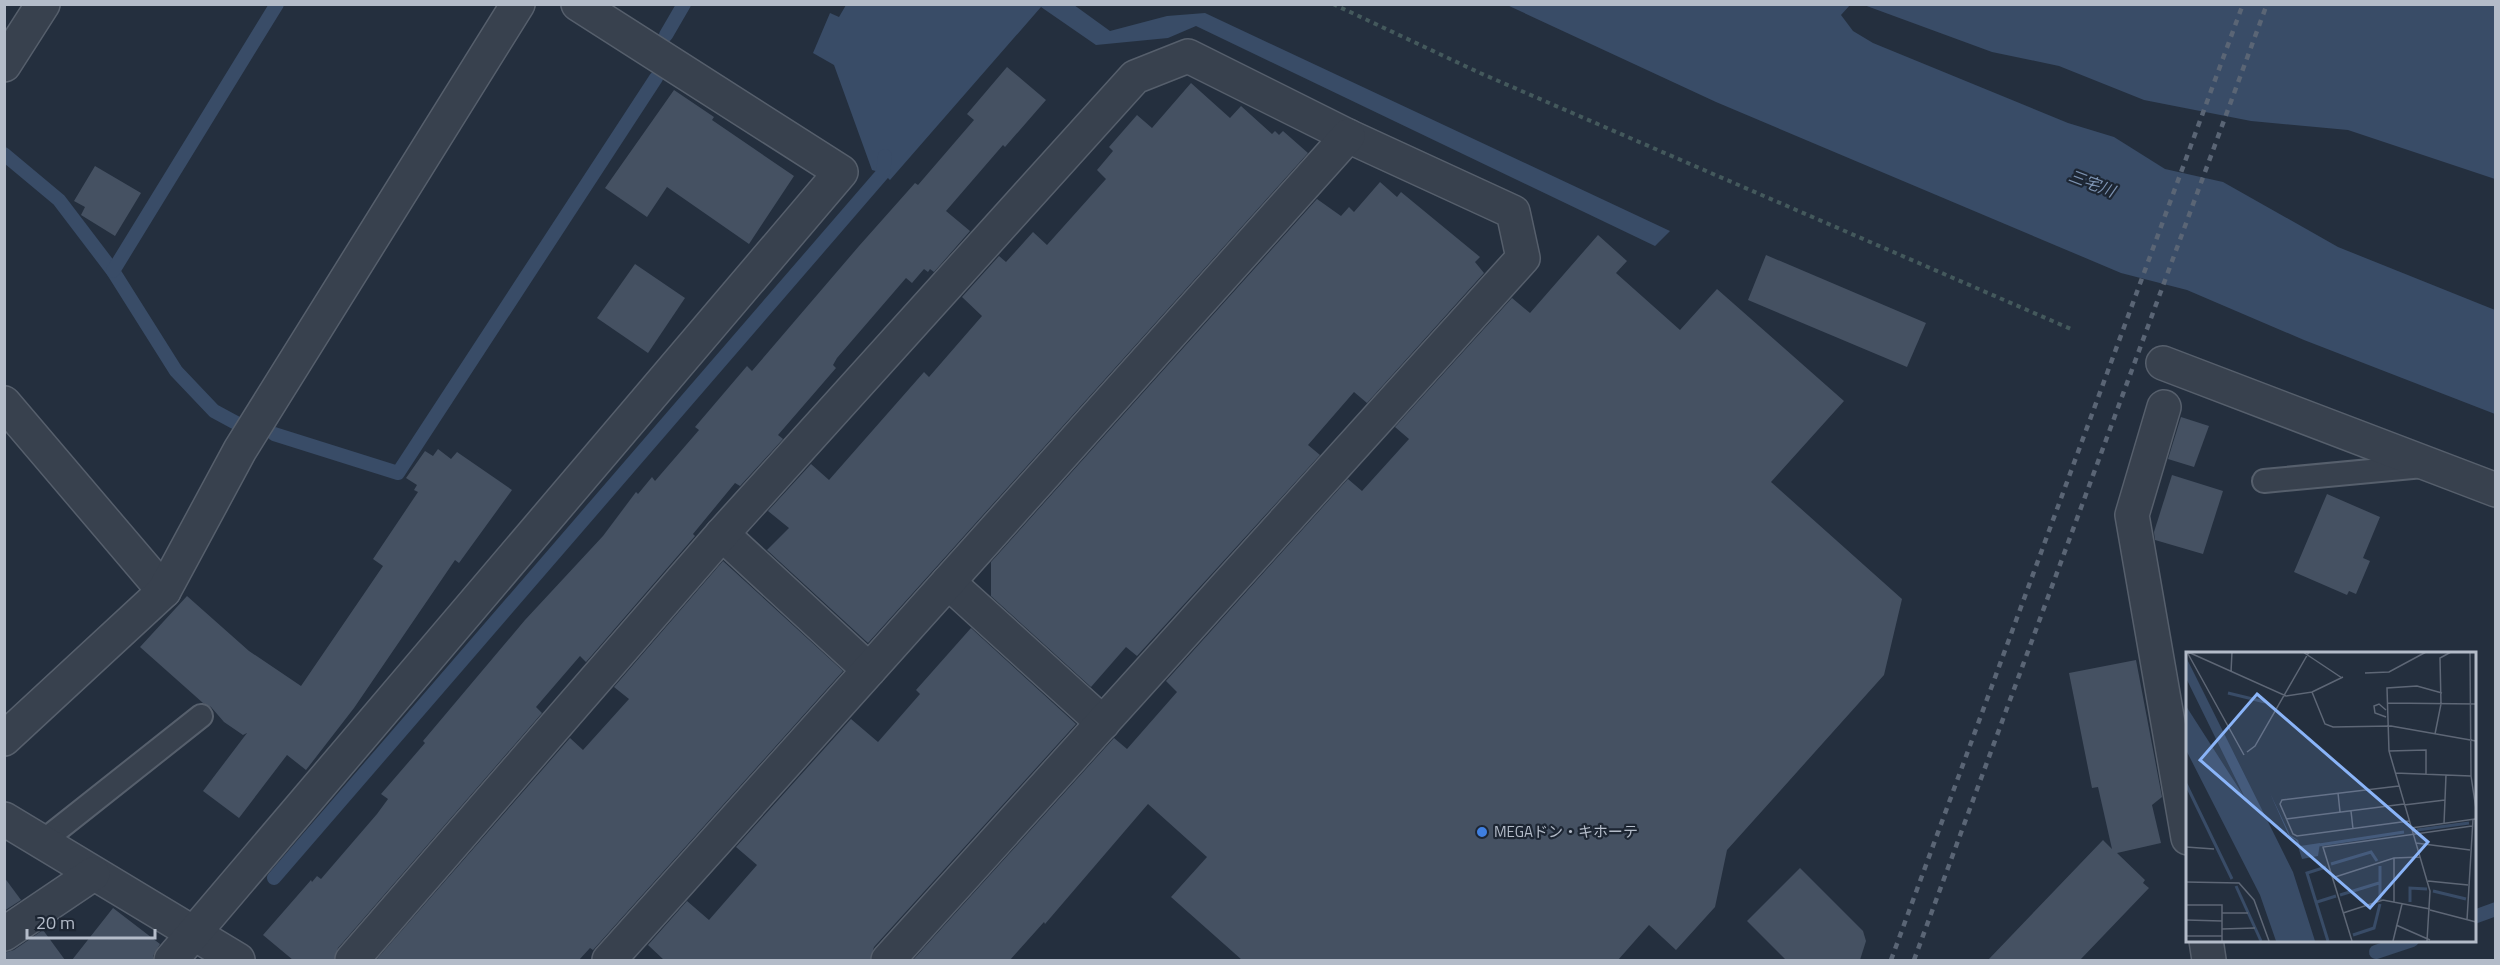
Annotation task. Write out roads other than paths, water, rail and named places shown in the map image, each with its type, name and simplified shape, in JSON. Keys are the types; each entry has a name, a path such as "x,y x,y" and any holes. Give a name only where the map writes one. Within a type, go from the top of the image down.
{"street":[{"path":"4,65 43,4"},
{"path":"4,739 164,591 240,450 518,4"},
{"path":"171,960 841,172 578,4"},
{"path":"351,960 723,534 1135,76 1188,56 1348,136 1513,212 1523,258 888,960"},
{"path":"609,960 1348,136"},
{"path":"2163,363 2428,466 2496,490"},
{"path":"4,403 164,591"},
{"path":"2164,407 2132,515 2186,826"},
{"path":"723,534 869,670"},
{"path":"948,582 1103,723"},
{"path":"4,819 238,960"},
{"path":"4,933 93,874"},
{"path":"2206,941 2210,960"}],"lane":[{"path":"2264,481 2428,466"},
{"path":"42,842 201,716"}],"water":[{"path":"846,5 1074,5 1110,31 1167,16 1205,13 1670,231 1655,246 1196,26 1168,38 1096,45 1041,7 890,180 883,173 872,170 834,65 813,53 830,13 839,17"},
{"name":"三宅川","path":"1507,5 1850,5 1841,15 1853,31 1873,43 2068,123 2114,137 2165,169 2223,182 2338,247 2495,310 2495,414 2304,340 2187,290 2121,273 1716,102"},
{"path":"1864,5 2495,5 2495,179 2348,130 2251,121 2144,100 2059,66 1992,52"}],"waterway":[{"path":"113,271 277,4"},
{"path":"666,35 684,4"},
{"path":"274,434 398,473 656,78"},
{"path":"4,154 59,200 113,271 176,371 214,411 238,424"},
{"path":"274,878 883,173 885,156"},
{"path":"2476,916 2496,909"},
{"path":"2376,952 2409,941"}],"railway":[{"path":"1891,960 2243,4"},
{"path":"1914,960 2267,4"}],"place":[{"name":"MEGAドン・キホーテ","path":"1482,832"}]}
